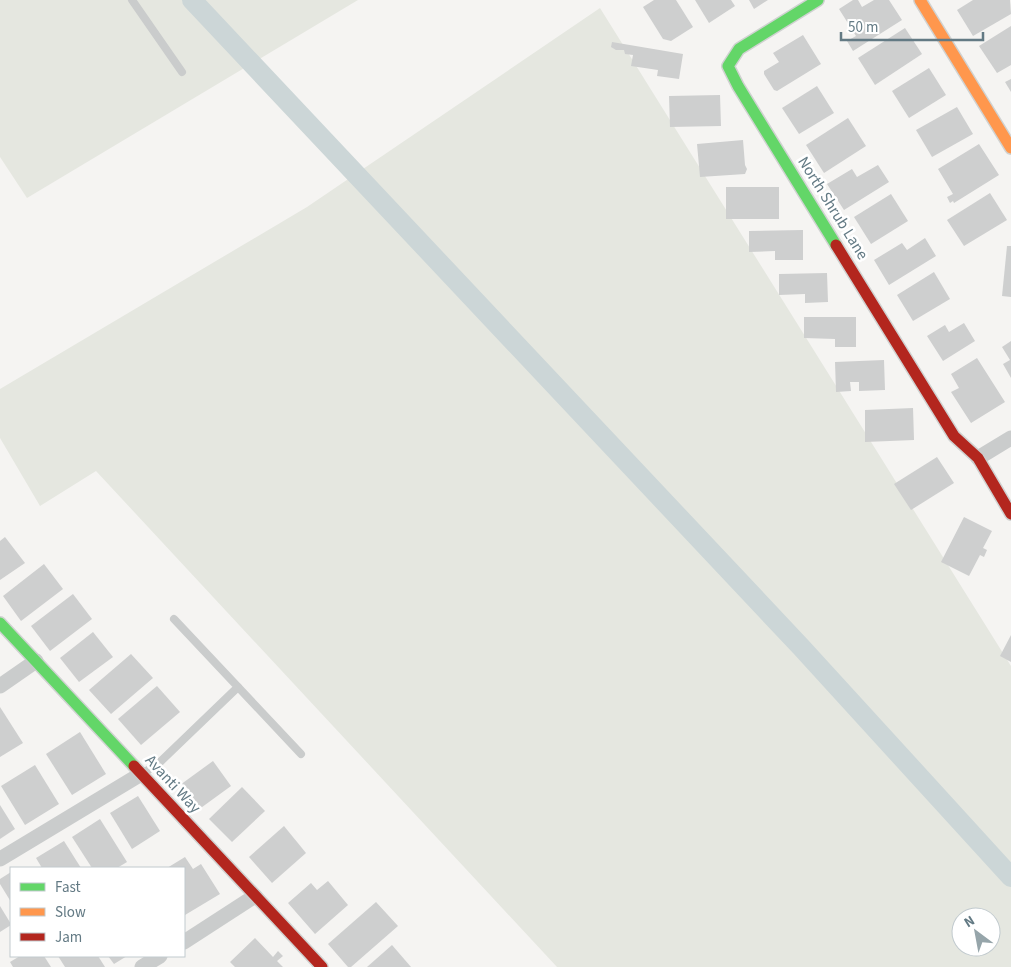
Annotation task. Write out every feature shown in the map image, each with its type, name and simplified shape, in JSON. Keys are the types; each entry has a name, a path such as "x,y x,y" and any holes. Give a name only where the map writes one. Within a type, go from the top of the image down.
{"street":[{"name":"North Shrub Lane","path":"818,0 739,49 728,66 743,94 954,436 978,458"},
{"path":"920,0 1011,148"},
{"path":"1011,438 978,458 1011,514"},
{"name":"Avanti Way","path":"0,622 322,967"},
{"path":"0,686 36,662"},
{"path":"0,859 141,774"},
{"path":"185,941 255,896"},
{"path":"142,967 158,957"}],"lane":[{"path":"132,0 182,72"},
{"path":"174,619 301,754"},
{"path":"141,774 158,764 238,687"}],"shaded area":[{"path":"0,0 358,0 27,198 0,157"},
{"path":"600,8 1011,666 1011,967 557,967 96,471 40,506 0,438 0,389 307,207"}],"building":[{"path":"654,0 676,0 693,27 671,41 663,39 643,7"},
{"path":"695,0 731,0 735,6 709,23"},
{"path":"749,0 768,0 754,9"},
{"path":"853,0 858,0 862,7 874,0 889,0 902,20 853,51 847,41 856,36 839,9"},
{"path":"973,0 1010,0 1011,14 973,36 957,10"},
{"path":"1011,26 1011,65 997,73 979,46"},
{"path":"905,28 922,54 875,85 858,58"},
{"path":"803,35 821,64 777,91 774,90 764,74 764,71 779,62 773,53"},
{"path":"612,42 683,54 679,79 657,76 658,70 631,66 633,55 625,54 624,50 616,50 611,47"},
{"path":"929,68 946,95 909,118 892,91"},
{"path":"1011,79 1011,92 1005,82"},
{"path":"817,86 834,113 799,134 782,108"},
{"path":"720,95 721,126 670,127 669,96"},
{"path":"957,107 973,134 932,157 916,130"},
{"path":"848,118 866,146 824,173 806,145"},
{"path":"743,140 747,169 745,174 700,177 697,144"},
{"path":"979,144 999,175 954,203 953,201 950,203 947,197 953,194 938,169"},
{"path":"878,165 889,182 844,210 827,184 852,169 857,177"},
{"path":"726,187 779,187 779,219 726,219"},
{"path":"990,193 1007,220 964,246 947,220"},
{"path":"891,194 908,221 871,244 854,217"},
{"path":"803,230 803,260 775,260 775,251 749,252 749,231"},
{"path":"925,238 936,256 889,285 874,260 902,243 907,250"},
{"path":"1007,246 1011,246 1011,297 1002,296"},
{"path":"934,272 950,299 913,321 897,295"},
{"path":"827,273 828,302 805,303 805,294 779,295 779,274"},
{"path":"804,317 856,317 856,347 835,347 835,339 804,338"},
{"path":"964,323 975,341 943,361 927,336 945,325 949,332"},
{"path":"1011,341 1011,378 1003,364 1010,360 1002,347"},
{"path":"977,358 1005,402 971,423 951,392 959,388 951,374"},
{"path":"884,360 885,390 859,391 859,382 850,382 851,391 836,392 835,362"},
{"path":"913,408 914,440 865,442 865,410"},
{"path":"937,457 954,483 911,510 894,484"},
{"path":"964,517 992,531 983,548 987,550 984,557 980,555 969,576 941,562"},
{"path":"5,537 25,563 0,580 0,541"},
{"path":"44,564 63,589 21,621 3,596"},
{"path":"73,594 92,619 50,651 31,626"},
{"path":"93,632 113,657 79,682 60,658"},
{"path":"1011,635 1011,662 1000,656"},
{"path":"131,654 153,678 111,714 89,690"},
{"path":"157,686 180,712 141,745 118,719"},
{"path":"0,707 23,743 0,757"},
{"path":"80,732 106,774 72,795 46,754"},
{"path":"213,761 231,786 198,810 180,785"},
{"path":"35,765 59,804 25,825 1,786"},
{"path":"242,787 265,811 232,842 209,819"},
{"path":"138,796 160,831 132,849 110,813"},
{"path":"0,805 15,829 0,839"},
{"path":"100,819 127,862 119,867 91,867 72,837"},
{"path":"284,826 306,853 272,883 249,857"},
{"path":"64,841 80,867 41,867 36,858"},
{"path":"185,857 193,869 201,864 220,894 185,915 185,867 169,867"},
{"path":"10,873 10,900 0,884 0,879"},
{"path":"328,881 348,905 315,934 288,903 311,883 317,890"},
{"path":"376,902 398,926 351,967 348,967 328,944"},
{"path":"0,906 10,926 0,932"},
{"path":"255,938 273,957 278,951 283,956 277,961 283,967 235,967 230,962"},
{"path":"392,945 411,967 367,967"},
{"path":"18,957 45,957 51,967 13,967 10,962"},
{"path":"59,957 99,957 105,967 65,967"},
{"path":"109,957 125,957 114,964"}],"waterway":[{"path":"192,0 801,647 1011,877"}],"traffic: fast":[{"path":"818,0 739,49 728,66 738,86 836,245"},
{"path":"0,623 134,766"}],"traffic: slow":[{"path":"920,0 1011,148"}],"traffic: jam":[{"path":"836,245 954,436 978,458 1011,514"},
{"path":"134,766 322,967"}]}
